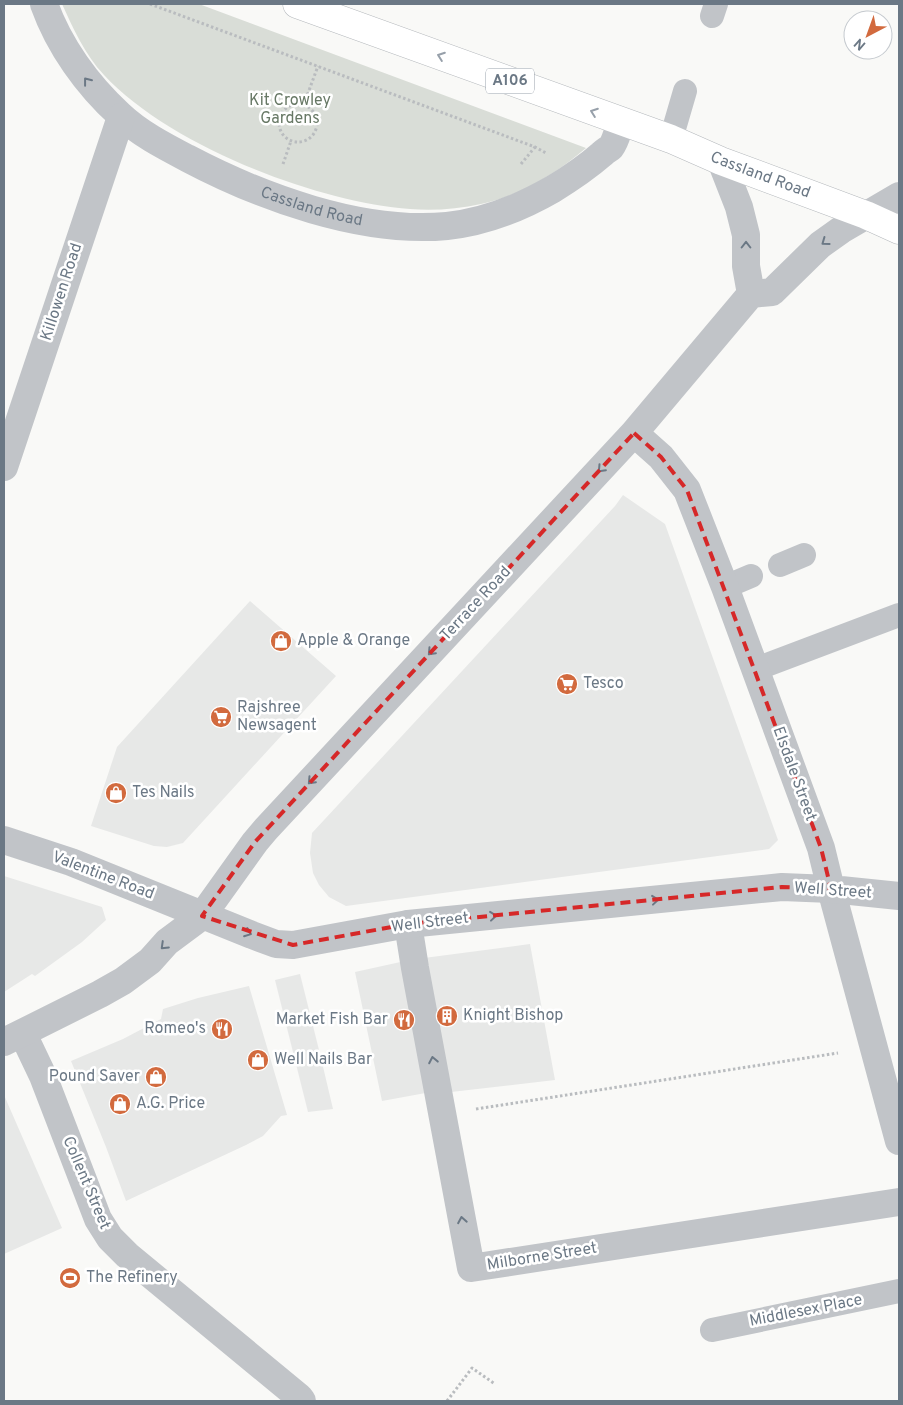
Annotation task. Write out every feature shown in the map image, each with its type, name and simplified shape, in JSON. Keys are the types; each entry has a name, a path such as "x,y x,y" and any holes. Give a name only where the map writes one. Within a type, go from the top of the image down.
{"main road":[{"name":"Cassland Road","path":"297,4 670,139 721,161 866,215 899,230"}],"street":[{"name":"Cassland Road","path":"44,4 50,21 88,82 121,116 161,145 220,175 290,202 359,221 406,226 447,226 495,217 541,196 575,176 611,147 621,122"},
{"name":"Killowen Road","path":"4,467 121,116"},
{"path":"721,161 739,207 746,235 746,266 751,294 772,292 820,245 899,196"},
{"name":"Terrace Road","path":"202,916 266,829 634,433 751,294"},
{"name":"Elsdale Street","path":"634,433 661,457 687,490 756,669 821,848 899,1141"},
{"name":"Valentine Road","path":"4,840 71,862 202,916"},
{"name":"Well Street","path":"202,916 276,944 293,945 408,924 782,887 831,889 899,896"},
{"path":"13,1038 123,981 150,961 168,942 202,916"},
{"name":"Milborne Street","path":"408,924 471,1268 899,1202"},
{"name":"Collent Street","path":"13,1038 44,1076 98,1219 110,1238 127,1255 302,1401"}],"lane":[{"path":"670,139 685,91"},
{"path":"780,565 804,555"},
{"path":"725,587 751,576"},
{"path":"756,669 899,615"},
{"name":"Middlesex Place","path":"712,1330 899,1291"}],"path":[{"path":"150,4 535,147 567,164 575,176"},
{"path":"304,104 318,66"},
{"path":"292,104 304,104 315,113 318,122 316,132 310,139 305,141 291,141 286,138 280,128 280,116 292,104"},
{"path":"282,168 291,141"},
{"path":"520,166 535,147"},
{"path":"443,1114 873,1048"},
{"path":"447,1401 472,1368 495,1384"}],"highlighted area":[{"path":"634,433 661,457 687,490 821,848 831,889 782,887 408,924 293,945 202,916 255,842"}],"shaded area":[{"name":"Tesco","path":"623,495 665,524 778,840 769,849 346,906 329,897 319,885 313,873 310,853 312,833 615,506"},
{"path":"250,601 336,676 183,843 167,847 154,846 91,826 117,747"},
{"path":"4,876 102,907 106,920 82,942 35,976 32,974 4,992"},
{"path":"530,944 555,1080 451,1092 424,958"},
{"path":"405,961 431,1092 382,1101 355,972"},
{"path":"300,974 333,1109 308,1112 275,980"},
{"path":"249,986 287,1115 281,1116 263,1136 126,1201 71,1061 123,1039 161,1019 163,1009 198,998"},
{"path":"4,1095 62,1228 4,1254"}],"green space":[{"name":"Kit Crowley Gardens","path":"62,4 199,4 586,148 550,175 524,189 496,200 472,206 437,210 410,209 372,204 331,195 246,166 204,146 132,101 104,75 91,59"}],"place":[{"name":"Apple & Orange","path":"281,641"},
{"name":"Tesco","path":"567,684"},
{"name":"Rajshree Newsagent","path":"221,717"},
{"name":"Tes Nails","path":"116,793"},
{"name":"Knight Bishop","path":"447,1016"},
{"name":"Market Fish Bar","path":"404,1020"},
{"name":"Romeo's","path":"222,1029"},
{"name":"Well Nails Bar","path":"258,1060"},
{"name":"Pound Saver","path":"156,1077"},
{"name":"A.G. Price","path":"120,1104"},
{"name":"The Refinery","path":"70,1278"}]}
